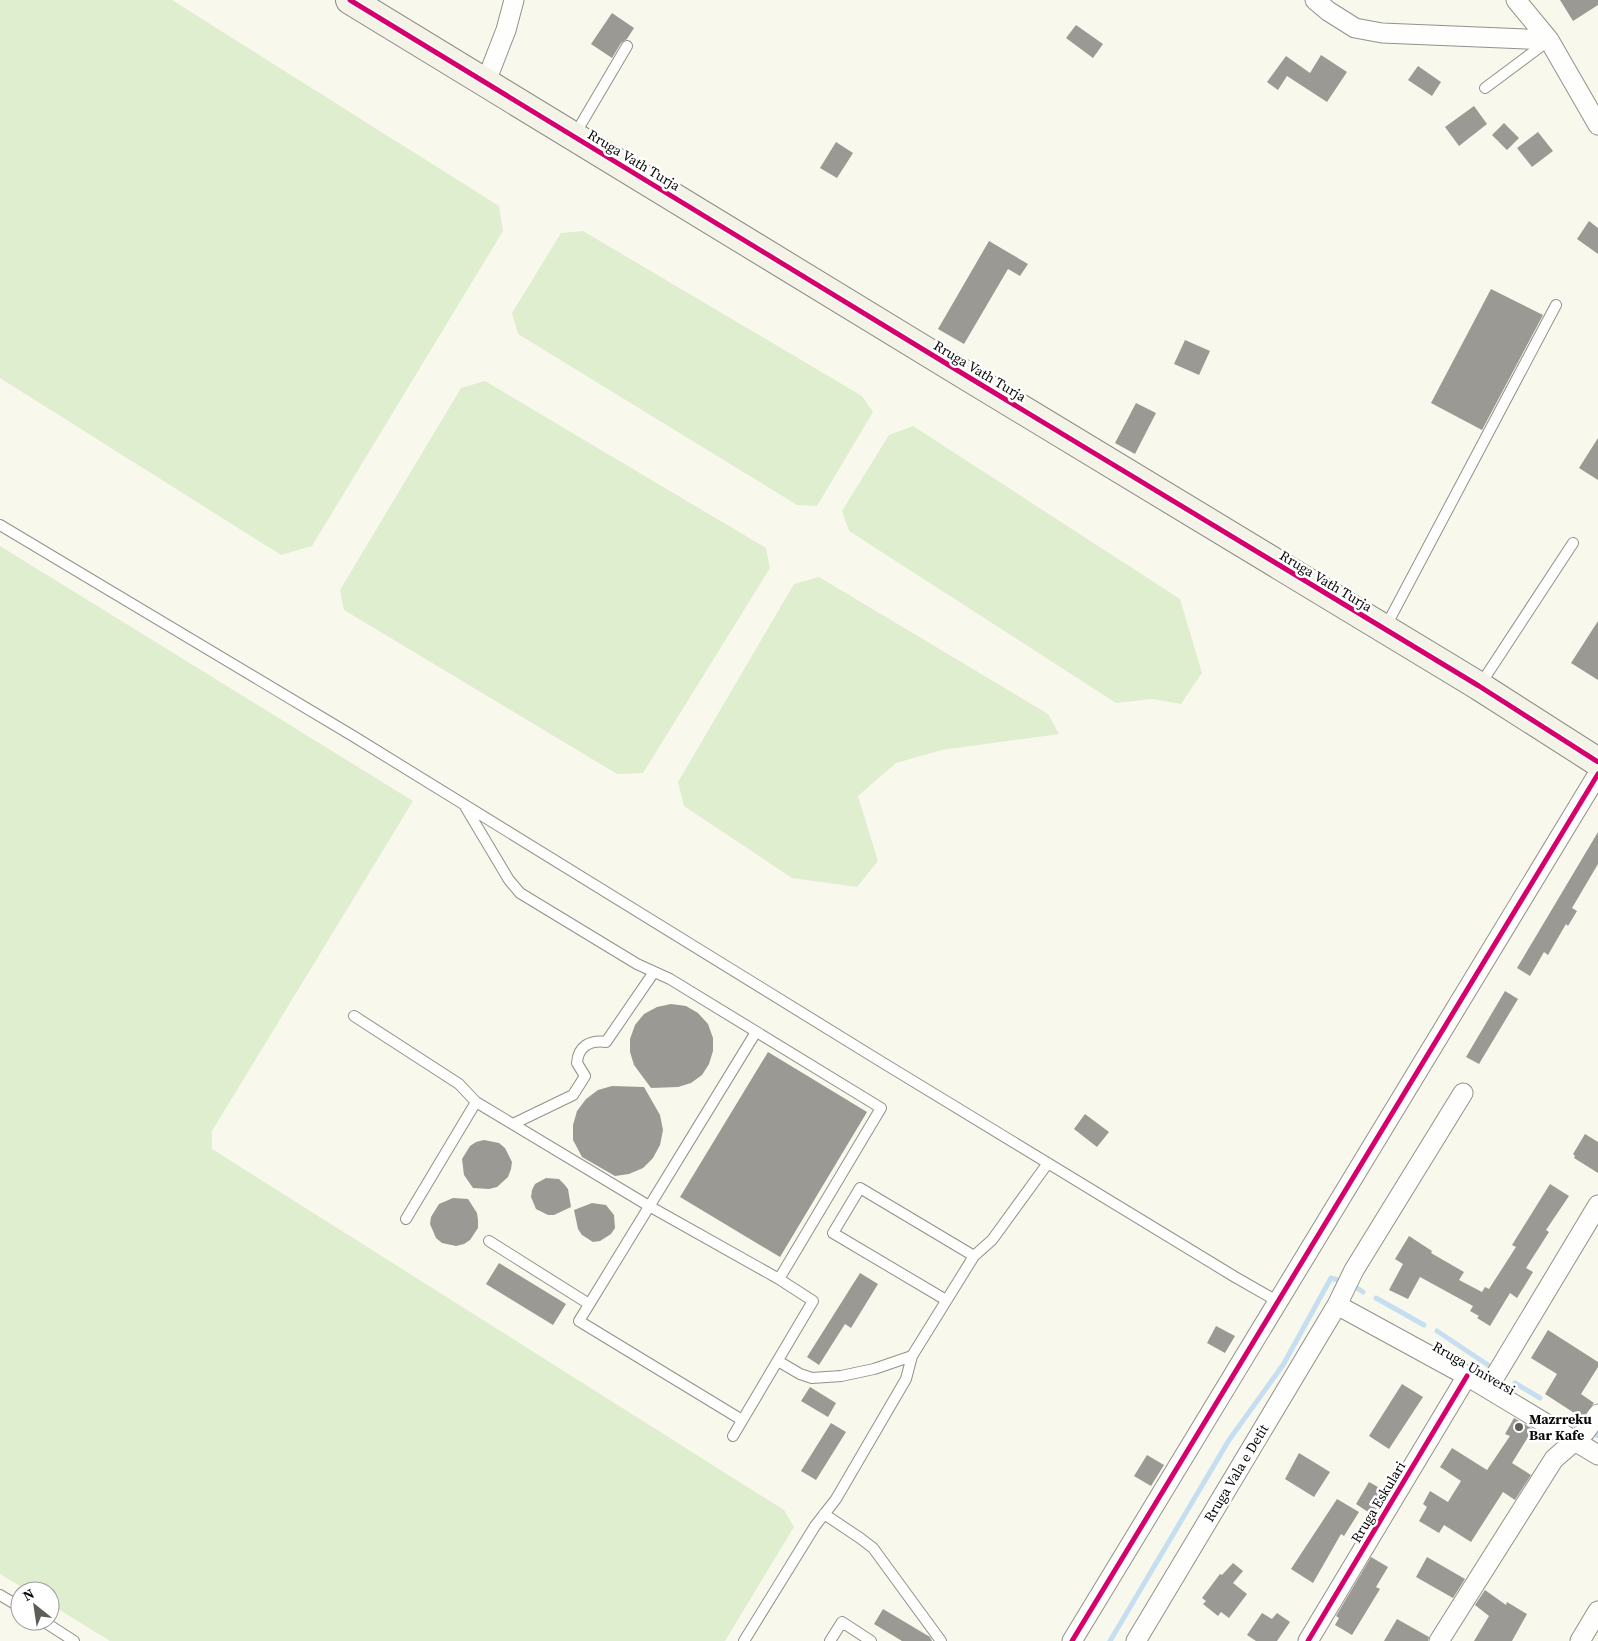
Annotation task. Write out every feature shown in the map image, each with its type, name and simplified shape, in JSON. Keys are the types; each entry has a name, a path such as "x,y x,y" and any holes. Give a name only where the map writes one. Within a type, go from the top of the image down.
{"street":[{"name":"Rruga Vath Turja","path":"350,0 485,84 574,136 1479,686 1598,762"},
{"path":"485,84 506,30 514,0"},
{"path":"1315,0 1328,11 1355,28 1382,33 1549,40"},
{"path":"1516,0 1549,40 1598,125"},
{"path":"1072,1641 1598,774"},
{"path":"1337,1305 1354,1270 1463,1093"},
{"path":"1488,1388 1598,1205"},
{"name":"Rruga Universi","path":"1337,1305 1488,1388 1598,1455"},
{"name":"Rruga Vala e Detit","path":"1136,1641 1337,1305"},
{"name":"Rruga Eskulari","path":"1308,1641 1467,1376"},
{"path":"1438,1641 1554,1458 1585,1432 1598,1414"},
{"path":"1580,1641 1598,1611"}],"lane":[{"path":"1485,88 1549,40"},
{"path":"574,136 627,46"},
{"path":"1384,629 1556,304"},
{"path":"0,525 353,736 1048,1163 1277,1301"},
{"path":"1479,686 1573,543"},
{"path":"464,805 508,880 520,893 637,964 670,979 881,1108 780,1279"},
{"path":"513,1124 573,1095 585,1076 577,1063 580,1050 591,1042 606,1042 654,972"},
{"path":"354,1016 459,1084 476,1102 649,1206 780,1279 813,1301 733,1436"},
{"path":"742,1420 579,1321 756,1032"},
{"path":"406,1219 476,1102"},
{"path":"744,1641 815,1526 836,1499 906,1379 912,1356 946,1300 974,1256 992,1240 1048,1163"},
{"path":"946,1300 833,1233 860,1188 974,1256"},
{"path":"489,1241 589,1304"},
{"path":"778,1361 800,1374 812,1378 840,1376 874,1369 912,1356"},
{"path":"824,1514 873,1548 941,1641"},
{"path":"830,1641 842,1622 871,1641"},
{"path":"58,1631 74,1641"}],"green space":[{"path":"0,0 172,0 499,206 503,231 312,546 281,555 0,378"},
{"path":"583,231 862,396 873,412 817,506 797,505 518,334 512,313 561,233"},
{"path":"485,381 766,548 770,568 643,773 617,774 344,610 340,590 461,388"},
{"path":"913,426 1180,599 1202,673 1181,704 1153,699 1116,703 849,531 842,511 889,435"},
{"path":"0,546 413,801 212,1131 212,1149 784,1510 794,1527 725,1641 110,1641 60,1610 60,1581 12,1581 0,1574"},
{"path":"819,577 1048,714 1059,734 942,750 896,763 858,796 878,861 857,887 792,878 684,806 678,782 794,584"}],"building":[{"path":"1560,0 1598,0 1598,5 1573,21"},
{"path":"612,13 634,28 627,39 621,43 612,58 591,44"},
{"path":"1076,25 1103,44 1093,58 1066,38"},
{"path":"1321,55 1347,72 1327,102 1287,76 1278,90 1267,82 1286,56 1310,73"},
{"path":"1418,66 1441,82 1432,96 1408,80"},
{"path":"1474,106 1487,124 1459,146 1445,127"},
{"path":"1504,123 1519,138 1507,150 1492,135"},
{"path":"1538,132 1553,151 1532,167 1517,148"},
{"path":"836,142 853,153 837,178 820,168"},
{"path":"1589,221 1598,228 1598,254 1577,239"},
{"path":"989,241 1028,264 1020,276 1008,269 964,344 938,329"},
{"path":"1491,289 1543,315 1482,430 1431,403"},
{"path":"1185,340 1210,351 1199,375 1174,364"},
{"path":"1136,403 1156,413 1135,454 1115,443"},
{"path":"1598,438 1598,480 1579,468"},
{"path":"1598,621 1598,680 1571,663"},
{"path":"1598,832 1598,864 1572,908 1577,911 1568,926 1566,924 1548,955 1544,952 1530,976 1517,968"},
{"path":"1505,991 1518,999 1479,1064 1466,1057"},
{"path":"671,1004 686,1006 698,1013 708,1024 713,1038 713,1051 709,1064 702,1075 691,1083 678,1087 651,1088 634,1065 630,1052 630,1039 635,1025 644,1014 657,1007"},
{"path":"768,1052 867,1112 780,1257 680,1197"},
{"path":"612,1086 644,1087 660,1115 663,1130 660,1145 653,1158 643,1168 629,1174 615,1176 582,1157 573,1140 573,1125 577,1111 586,1099 598,1090"},
{"path":"1085,1114 1109,1132 1097,1147 1074,1129"},
{"path":"1585,1134 1598,1142 1598,1173 1574,1158 1573,1154"},
{"path":"484,1140 499,1143 505,1148 512,1162 508,1177 497,1187 489,1189 473,1188 464,1175 462,1159 470,1146"},
{"path":"546,1178 559,1179 564,1184 568,1189 571,1207 554,1215 548,1215 536,1209 531,1197 532,1190 535,1184"},
{"path":"1550,1184 1569,1196 1546,1230 1549,1232 1526,1268 1533,1272 1517,1298 1510,1293 1490,1326 1470,1311 1473,1306 1420,1277 1408,1299 1389,1290 1403,1264 1395,1259 1409,1236 1432,1251 1431,1253 1464,1272 1459,1280 1482,1292 1485,1287 1489,1289 1516,1247 1512,1245"},
{"path":"453,1198 468,1199 477,1213 478,1220 478,1228 470,1240 456,1246 442,1243 436,1238 430,1224 431,1217 439,1204"},
{"path":"592,1203 606,1205 614,1215 615,1228 611,1234 600,1241 593,1242 582,1235 578,1229 574,1210"},
{"path":"499,1263 566,1304 553,1325 486,1284"},
{"path":"860,1273 878,1284 851,1328 845,1324 819,1365 807,1357"},
{"path":"1216,1326 1235,1336 1225,1353 1207,1343"},
{"path":"1548,1330 1598,1362 1598,1367 1581,1394 1594,1403 1582,1418 1545,1394 1557,1374 1531,1358"},
{"path":"1402,1384 1423,1397 1389,1449 1369,1436"},
{"path":"810,1387 836,1403 828,1417 801,1401"},
{"path":"1514,1418 1533,1429 1512,1463 1531,1475 1515,1500 1503,1492 1471,1542 1444,1525 1439,1533 1419,1521 1427,1507 1423,1504 1430,1491 1448,1502 1461,1481 1440,1467 1452,1448 1487,1470 1510,1436 1505,1434"},
{"path":"831,1423 846,1432 816,1480 801,1471"},
{"path":"1299,1453 1330,1472 1314,1497 1285,1479"},
{"path":"1147,1455 1164,1465 1151,1486 1134,1476"},
{"path":"1369,1482 1385,1491 1371,1514 1356,1504"},
{"path":"1337,1499 1359,1512 1344,1536 1341,1534 1313,1583 1291,1569"},
{"path":"1371,1557 1388,1567 1376,1587 1380,1589 1352,1635 1335,1625 1339,1618 1336,1616"},
{"path":"1427,1557 1465,1579 1453,1598 1416,1577"},
{"path":"1233,1563 1243,1571 1233,1583 1247,1594 1229,1618 1221,1612 1218,1616 1203,1604 1206,1601 1202,1598 1220,1574 1222,1575"},
{"path":"1485,1590 1506,1605 1507,1602 1527,1614 1512,1641 1474,1641 1489,1616 1475,1605"},
{"path":"883,1609 930,1637 932,1641 902,1641 874,1624"},
{"path":"1262,1613 1272,1619 1277,1613 1290,1622 1277,1641 1256,1641 1247,1635"},
{"path":"1397,1619 1429,1637 1428,1641 1384,1641"}],"waterway":[{"path":"1110,1641 1229,1440 1283,1365 1331,1278 1338,1280"},
{"path":"1357,1288 1363,1292"},
{"path":"1376,1298 1424,1325"},
{"path":"1437,1331 1491,1367"},
{"path":"1515,1383 1540,1398"}],"cycle path":[{"path":"350,0 1479,686 1598,762"},
{"path":"1072,1641 1598,774"},
{"path":"1308,1641 1467,1376"}],"place":[{"name":"Mazrreku Bar Kafe","path":"1519,1427"}]}
